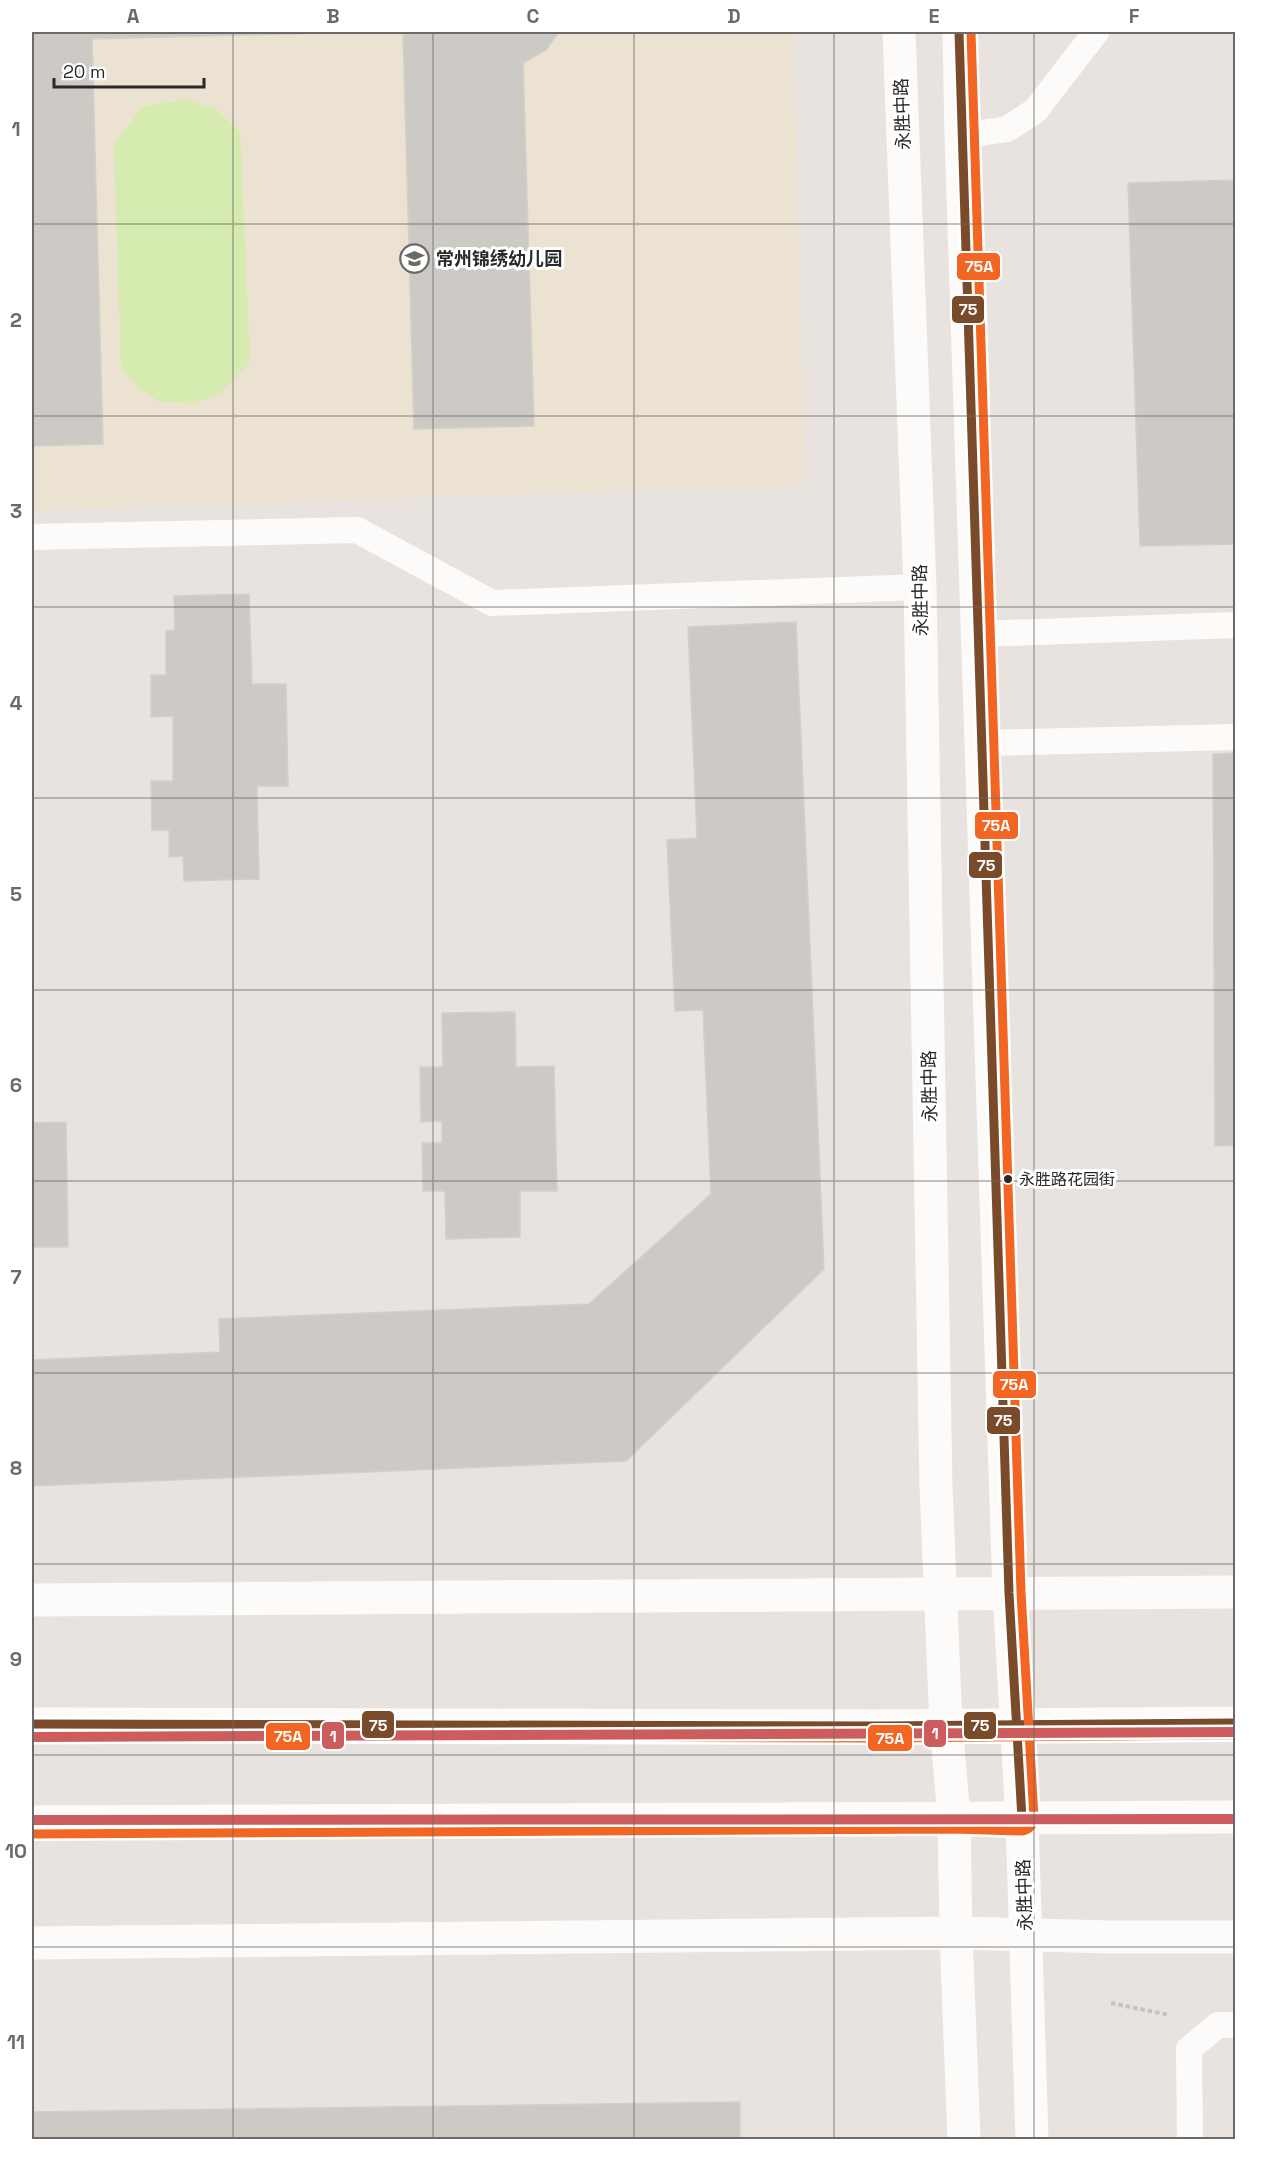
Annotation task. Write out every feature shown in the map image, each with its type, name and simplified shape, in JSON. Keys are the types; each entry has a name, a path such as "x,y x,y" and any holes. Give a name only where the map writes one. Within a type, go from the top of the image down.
{"street":[{"name":"永胜中路","path":"899,32 920,587 936,1475 946,1725 954,1817 964,2139"},
{"name":"永胜中路","path":"959,32 960,136 1009,1593 1022,1819 1032,2139"},
{"path":"32,1600 1236,1592"},
{"path":"32,1724 1016,1725 1236,1723"},
{"path":"32,1822 1236,1817"},
{"path":"32,1943 956,1933 1025,1936 1236,1937"}],"lane":[{"path":"960,136 1007,129 1035,111 1096,32"},
{"path":"32,537 357,530 492,603 920,587"},
{"path":"978,634 1236,626"},
{"path":"982,743 1236,737"},
{"path":"1190,2139 1189,2049 1218,2025 1236,2025"}],"shaded area":[{"name":"常州锦绣幼儿园","path":"32,32 793,32 805,485 32,510"}],"green space":[{"path":"185,99 216,109 240,132 250,362 220,393 195,403 160,402 136,386 121,366 114,145 142,107"}],"building":[{"path":"32,32 370,32 92,39 103,444 32,446"},
{"path":"403,32 559,32 546,50 523,63 534,426 414,429"},
{"path":"1236,180 1236,247 1234,247 1236,544 1140,546 1128,183"},
{"path":"249,594 252,684 286,684 288,786 257,786 259,879 184,881 183,856 169,857 169,830 152,830 151,781 173,781 173,716 151,717 151,675 166,675 166,631 175,630 174,596"},
{"path":"796,622 824,1269 626,1461 32,1486 32,1360 220,1352 219,1319 589,1304 711,1194 703,1010 675,1011 667,840 697,838 688,627"},
{"path":"1236,753 1236,1145 1215,1146 1213,754"},
{"path":"515,1012 516,1067 554,1066 557,1191 520,1191 520,1237 446,1239 445,1191 423,1191 422,1143 442,1143 442,1121 421,1122 420,1067 443,1067 442,1013"},
{"path":"66,1122 68,1247 32,1247 32,1123"},
{"path":"740,2102 740,2140 32,2140 32,2112"}],"transit line":[{"name":"75","path":"32,1822 954,1817 1022,1819 1009,1593 959,32"},
{"name":"75A","path":"32,1834 954,1829 1022,1831 1029,1829 1032,1825 1034,1818 1021,1592 971,32"},
{"name":"75","path":"32,1724 880,1726 1236,1723"},
{"name":"1","path":"32,1737 1236,1732"},
{"name":"75A","path":"32,1736 880,1738 1236,1735"},
{"name":"1","path":"32,1820 1236,1819"}],"place":[{"name":"常州锦绣幼儿园","path":"415,258"},
{"name":"永胜路花园街","path":"1008,1179"}]}
